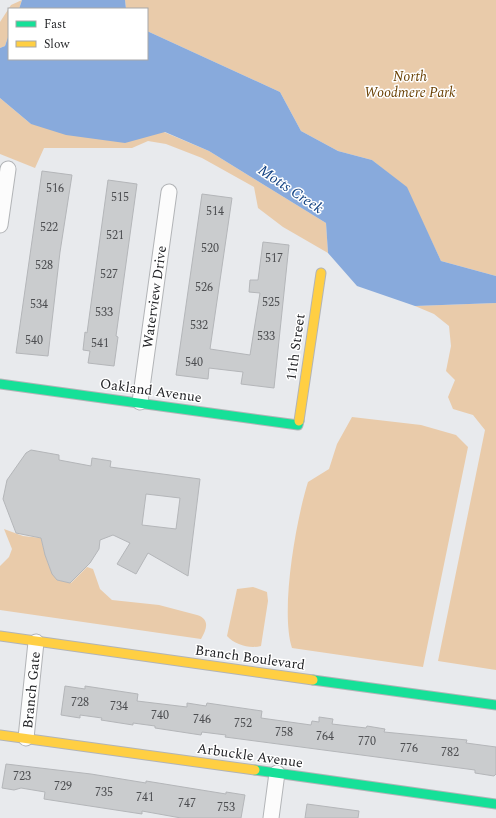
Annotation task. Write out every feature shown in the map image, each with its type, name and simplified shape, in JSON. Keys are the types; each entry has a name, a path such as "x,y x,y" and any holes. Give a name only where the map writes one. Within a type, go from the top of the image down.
{"street":[{"path":"0,225 8,169"},
{"name":"Waterview Drive","path":"140,402 169,192"},
{"name":"11th Street","path":"298,425 321,273"},
{"name":"Oakland Avenue","path":"0,384 140,402 298,425"},
{"name":"Branch Boulevard","path":"0,636 496,705"},
{"name":"Branch Gate","path":"26,738 36,642"},
{"name":"Arbuckle Avenue","path":"0,735 496,804"},
{"path":"271,818 277,773"}],"green space":[{"path":"22,0 19,8 9,8 11,5"},
{"name":"North Woodmere Park","path":"125,0 496,0 496,276 441,261 406,187 372,160 338,151 301,131 280,92 148,31 148,8 126,8"},
{"path":"8,10 8,37 5,46 0,48 0,22"},
{"path":"0,98 31,124 164,132 209,151 326,223 328,253 283,227 258,208 254,187 202,158 166,144 148,141 132,148 44,148 35,168 0,154"},
{"path":"496,303 496,670 438,661 485,430 473,415 453,409 448,397 455,380 446,371 451,346 449,326 434,314 415,306"},
{"path":"352,417 421,425 456,435 468,447 423,667 292,648 289,632 289,589 294,541 303,499 308,482 329,469 337,444"},
{"path":"4,529 23,536 41,538 49,565 57,580 71,583 87,567 93,569 100,589 112,600 159,605 201,617 206,622 206,628 201,639 0,610 0,566 9,557 12,549"},
{"path":"253,587 267,592 268,601 261,646 257,647 243,646 234,642 227,636 237,589"}],"water":[{"path":"22,0 125,0 126,8 19,8"},
{"name":"Motts Creek","path":"148,31 280,92 301,131 338,151 372,160 407,187 441,261 496,276 496,303 415,306 357,286 328,253 326,223 209,151 165,132 125,143 66,135 31,124 0,98 0,48 5,46 8,37 8,60 148,60"}],"building":[{"path":"42,171 72,175 60,252 48,356 16,353"},
{"path":"108,180 137,184 116,336 118,337 114,366 88,363 90,351 83,350 85,332 87,333"},
{"path":"202,194 232,198 210,349 250,355 260,293 249,292 250,280 258,280 263,242 289,245 274,388 241,384 243,372 209,368 208,379 176,375"},
{"path":"31,450 59,455 59,460 91,466 92,458 111,461 110,467 200,479 188,576 148,553 136,574 117,564 130,543 113,535 100,540 99,549 90,563 70,583 57,580 52,574 41,538 16,533 3,499 7,480 26,453","holes":["146,494 180,498 176,529 142,525"]},
{"path":"65,686 85,689 85,686 138,694 137,701 187,707 187,703 206,706 207,703 262,711 261,718 311,725 312,721 319,722 319,717 333,719 332,724 366,728 367,726 385,729 384,732 467,740 466,743 496,747 496,774 494,776 475,773 475,770 225,737 226,735 202,732 201,735 155,728 155,726 133,723 133,725 101,720 102,718 80,715 80,718 61,715"},
{"path":"6,764 91,774 146,783 146,781 226,794 226,792 245,795 241,818 181,818 142,811 142,814 44,799 45,792 21,788 14,790 2,788"},
{"path":"307,804 359,811 358,818 305,818"}],"traffic: fast":[{"path":"0,384 298,425 299,421"},
{"path":"313,680 496,705"},
{"path":"255,770 496,804"}],"traffic: slow":[{"path":"299,421 321,273"},
{"path":"0,636 313,680"},
{"path":"0,735 255,770"}]}
